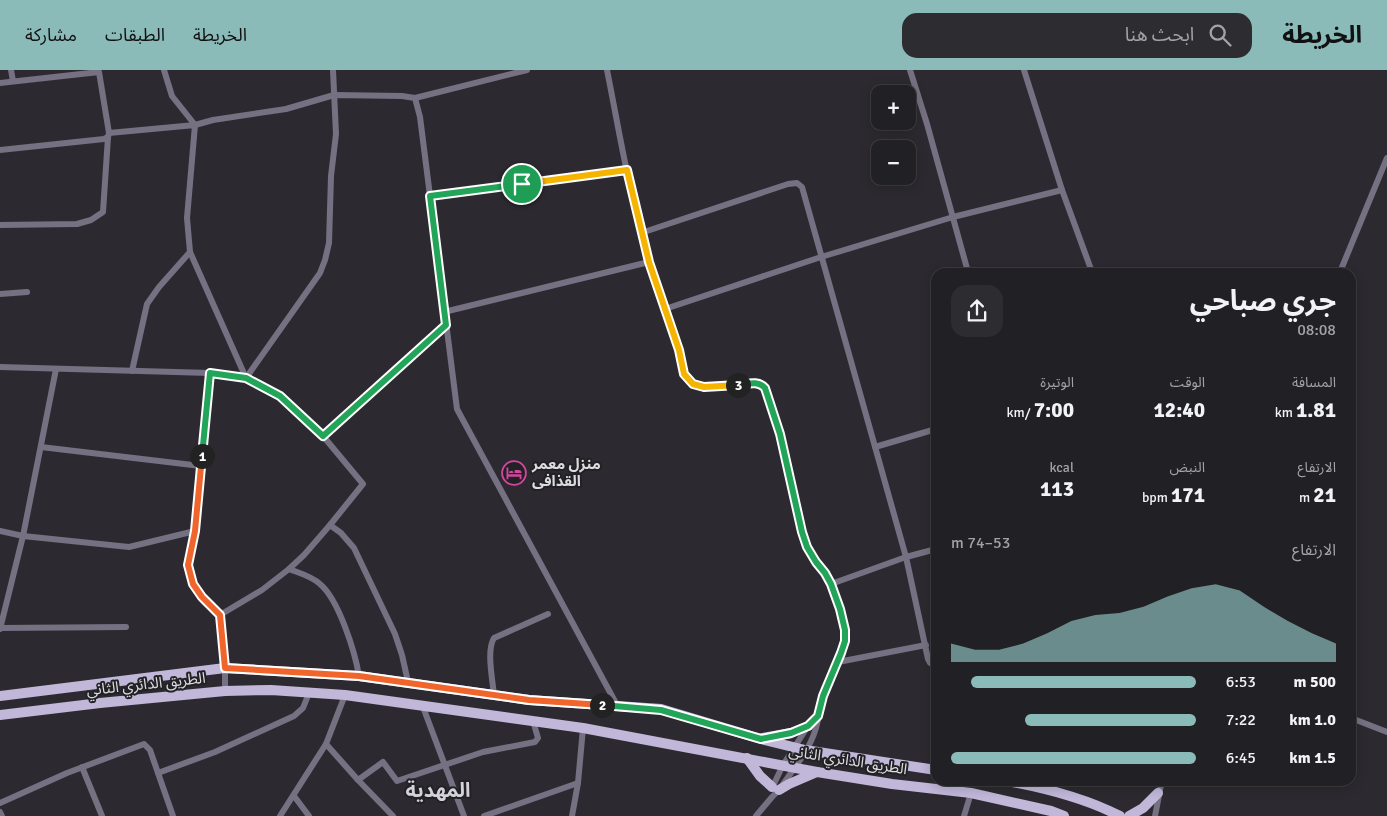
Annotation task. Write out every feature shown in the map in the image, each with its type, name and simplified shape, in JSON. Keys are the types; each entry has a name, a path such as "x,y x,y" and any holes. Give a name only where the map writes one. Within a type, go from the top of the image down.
{"main road":[{"name":"الطريق الدائري الثاني","path":"0,696 225,668 359,676 494,696 661,710 800,749 931,769"},
{"name":"الطريق الدائري الثاني","path":"0,715 225,691 271,690 345,695 583,728 783,764 817,772 892,784 971,793 1064,816"},
{"path":"761,739 791,733 808,726"},
{"path":"748,758 760,776 774,791 817,772"},
{"path":"1033,786 1078,798 1120,816"},
{"path":"1130,816 1158,793"}],"street":[{"path":"11,70 13,81"},
{"path":"164,70 172,96 195,124 187,218 190,252 246,378"},
{"path":"246,378 320,274 325,260 329,243 331,176 336,134 333,70"},
{"path":"0,150 195,124 286,109 334,95 416,98 527,70"},
{"path":"607,70 641,233 679,350 684,374 693,384 717,387 756,383 762,384 765,388 780,434 802,532 807,547 831,584 845,630 845,641 823,696 816,730 800,749 783,764 774,791"},
{"path":"910,70 967,268"},
{"path":"1024,70 1062,190 1091,268"},
{"path":"0,83 99,72 108,135 104,212 91,220 77,224 0,225"},
{"path":"416,98 457,409 618,707"},
{"path":"1342,268 1387,158"},
{"path":"430,196 627,170"},
{"path":"641,233 788,184 797,182 802,187 906,557 929,662 931,663"},
{"path":"665,309 821,257 953,217 1062,190"},
{"path":"132,371 148,304 159,286 190,252"},
{"path":"444,312 649,262"},
{"path":"0,294 26,292"},
{"path":"323,436 446,325"},
{"path":"0,367 210,373 246,378 280,396 323,436 363,484 330,525 289,569 262,590 220,615"},
{"path":"56,369 23,536 0,629 126,628"},
{"path":"210,373 195,531 188,565 190,578 202,597 220,615 225,668 225,691"},
{"path":"875,447 931,430"},
{"path":"41,448 201,466"},
{"path":"330,525 348,540 356,553 395,634 408,682"},
{"path":"0,531 23,536 129,547 195,531"},
{"path":"831,584 906,557 931,550"},
{"path":"289,569 319,582 332,598 350,641 359,676"},
{"path":"494,696 490,652 490,646 494,638 548,614"},
{"path":"838,662 926,645"},
{"path":"158,773 214,752 294,716 303,708 309,692"},
{"path":"280,816 326,744 345,695"},
{"path":"423,707 464,816"},
{"path":"756,816 794,767 808,726 818,716"},
{"path":"1356,720 1387,732"},
{"path":"358,780 383,762 397,781 483,752 535,742 538,738 533,721"},
{"path":"572,816 578,783 583,728"},
{"path":"0,803 82,767 144,744 150,750 173,816"},
{"path":"326,744 393,816"},
{"path":"82,767 102,816"},
{"path":"484,816 578,783"},
{"path":"1155,816 1160,786"},
{"path":"964,816 971,793"},
{"path":"294,796 309,816"},
{"path":"0,812 2,816"}],"place":[{"name":"منزل معمر القذافى","path":"514,473"}],"district":[{"name":"المهدية","path":"438,790"}],"route":[{"path":"627,170 649,262 679,350 684,374 693,384 704,387 756,383 762,384 765,388 780,434 788,476 807,547 831,584 844,622 845,641 841,653 823,696 818,716 808,726 791,733 761,739 661,710 529,700 359,676 225,668 220,615 202,597 193,584 188,565 195,531 210,373 246,378 280,396 323,436 446,325 430,196 522,184 627,170"}]}
